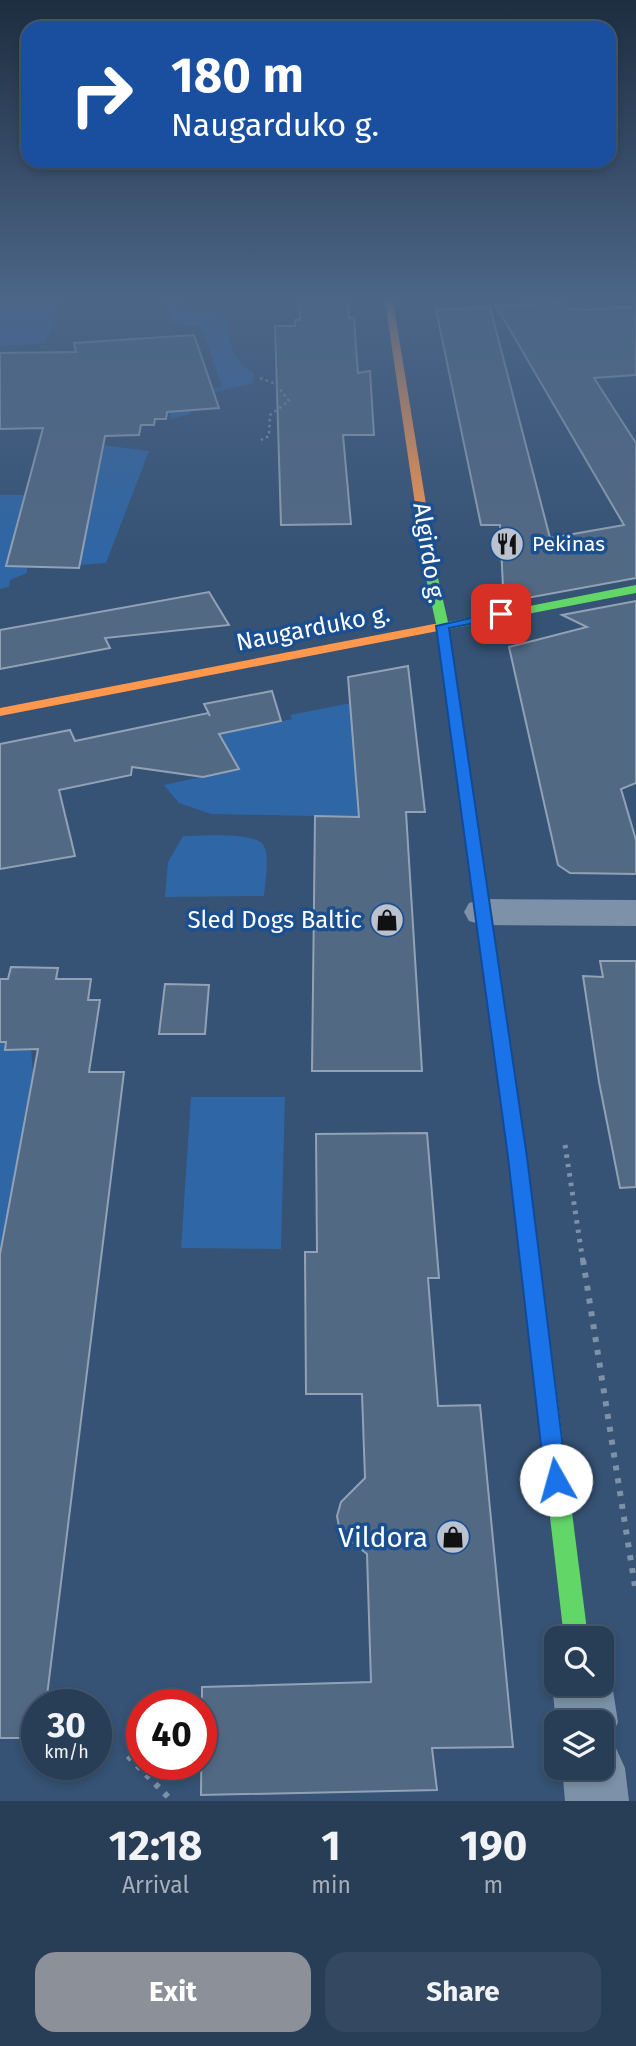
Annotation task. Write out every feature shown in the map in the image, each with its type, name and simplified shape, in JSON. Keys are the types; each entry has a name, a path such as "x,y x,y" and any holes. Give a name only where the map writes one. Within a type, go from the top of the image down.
{"street":[{"name":"Algirdo g.","path":"403,385 442,626 517,1157 575,1626"},
{"name":"Naugarduko g.","path":"0,712 636,589"},
{"path":"483,912 636,913"},
{"path":"594,1780 597,1801"}],"path":[{"path":"261,440 269,436 270,415 289,401 277,385"},
{"path":"151,1780 172,1801"}],"shaded area":[{"path":"143,385 176,392 245,385 195,397 189,401 191,414 170,419 170,409 136,408 127,401 132,392"},
{"path":"103,445 149,451 106,563 80,565"},
{"path":"0,495 25,495 6,565 27,566 27,573 10,580 9,587 0,589"},
{"path":"366,700 351,717 359,817 211,814 179,803 164,785 238,769 219,734 292,719 290,715"},
{"path":"183,836 240,836 259,841 264,846 267,857 264,896 165,897 168,862"},
{"path":"0,1042 6,1042 5,1050 31,1049 33,1072 0,1254"},
{"path":"191,1097 285,1097 281,1249 181,1248"}],"building":[{"path":"0,385 211,385 219,408 167,412 166,419 155,419 154,425 141,425 139,435 105,436 79,568 6,566 43,428 0,429"},
{"path":"277,385 371,385 374,435 343,435 351,524 281,525"},
{"path":"452,385 510,385 550,538 624,525 542,385 599,385 636,443 636,578 527,598 503,587 500,525 481,525"},
{"path":"209,592 229,625 105,638 110,648 0,669 0,630"},
{"path":"636,601 636,783 621,789 636,840 636,874 570,873 558,865 509,647 587,627 562,615"},
{"path":"408,666 425,812 406,812 422,1071 312,1071 315,816 359,817 348,677"},
{"path":"272,691 281,721 219,734 239,769 203,777 132,767 131,775 59,790 75,856 0,869 0,744 70,730 75,741 208,713 210,716 204,704"},
{"path":"600,961 636,961 636,1187 620,1188 599,1082 583,976 603,977"},
{"path":"11,967 58,968 56,979 91,979 88,1000 100,1000 89,1072 124,1072 48,1689 21,1689 21,1738 0,1738 0,1254 38,1049 5,1050 6,1042 0,1042 0,979 8,979"},
{"path":"165,984 209,985 205,1034 159,1034"},
{"path":"427,1133 439,1278 428,1278 438,1406 480,1405 513,1747 432,1748 437,1790 201,1795 201,1780 217,1780 217,1689 202,1687 371,1682 367,1554 340,1532 337,1516 341,1502 365,1478 362,1394 306,1394 305,1252 317,1252 316,1134"}],"traffic: fast":[{"path":"432,578 448,652 507,1079"},
{"path":"434,628 636,589"},
{"path":"533,1284 575,1626"}],"traffic: slow":[{"path":"402,385 432,578"},
{"path":"0,712 434,628"}],"traffic: jam":[{"path":"507,1079 533,1284"}],"place":[{"name":"Pekinas","path":"507,544"},
{"name":"Sled Dogs Baltic","path":"387,920"},
{"name":"Vildora","path":"453,1537"}],"route":[{"path":"501,614 442,626 448,652 517,1157 556,1480"}]}
